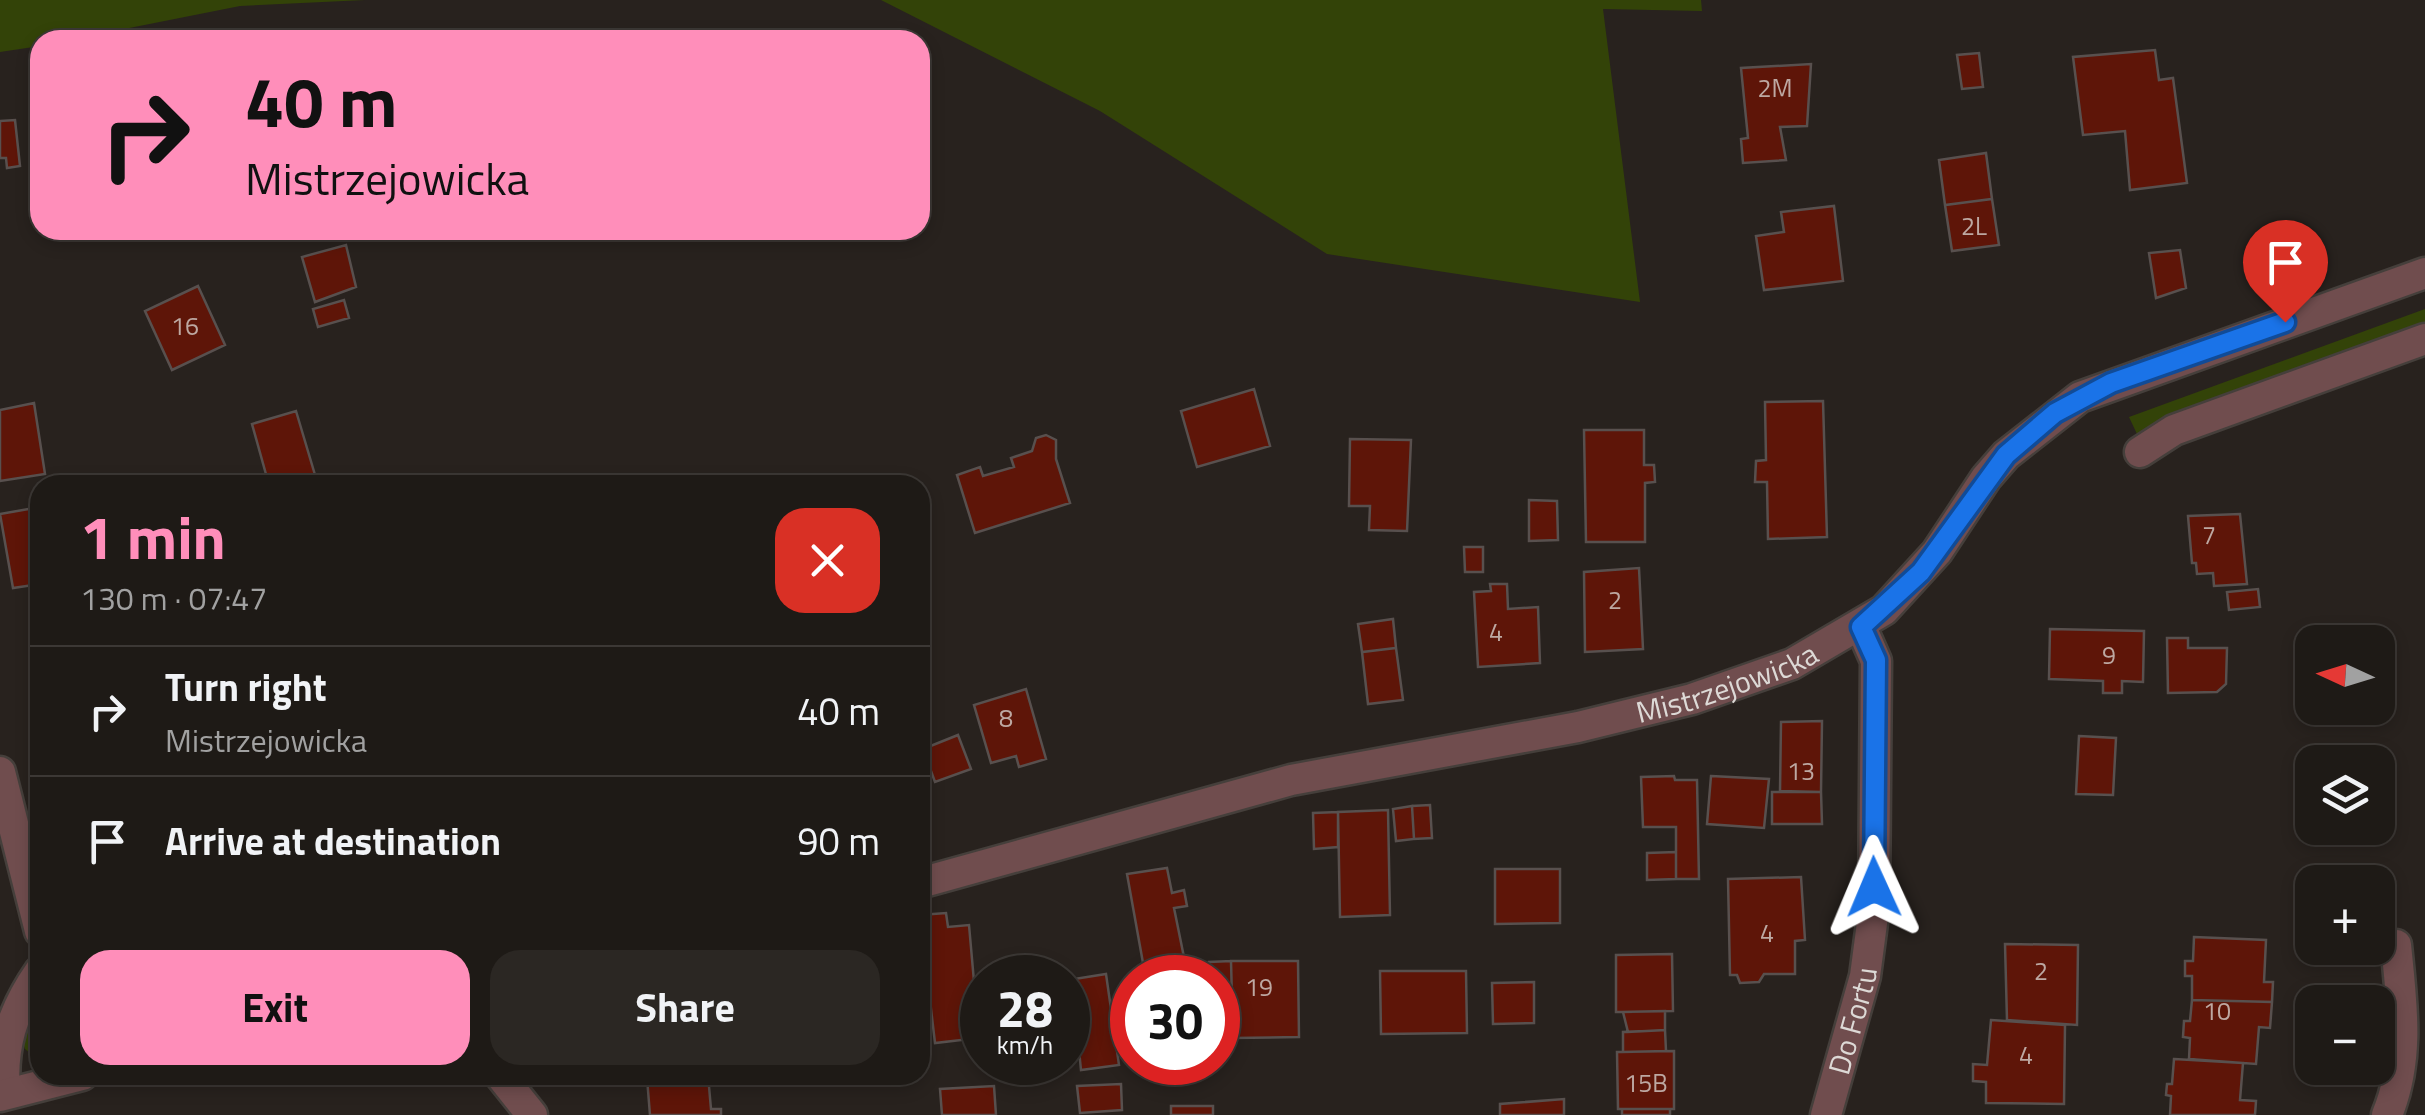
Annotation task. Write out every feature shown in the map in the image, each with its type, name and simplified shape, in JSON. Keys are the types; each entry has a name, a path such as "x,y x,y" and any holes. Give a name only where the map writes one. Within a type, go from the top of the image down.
{"street":[{"name":"Mistrzejowicka","path":"930,880 1290,780 1578,727 1692,699 1792,664 1861,627 1921,572 2006,455 2080,397 2425,272"},
{"path":"2140,452 2174,430 2425,339"},
{"name":"Do Fortu","path":"1826,1115 1866,976 1874,908 1876,660 1861,627"},
{"path":"2,792 30,894"},
{"path":"2387,1115 2399,1085 2404,1031 2396,944"},
{"path":"30,990 8,1030 2,1062 2,1095 42,1085"},
{"path":"508,1085 532,1115"}],"green space":[{"path":"0,0 365,0 240,6 119,30 30,30 30,48 0,52"},
{"path":"881,0 1701,0 1702,11 1603,9 1640,302 1327,254 1100,111"},
{"path":"2425,309 2425,331 2137,434 2129,417"},
{"path":"30,1024 30,1053 22,1040"}],"building":[{"path":"2155,50 2159,80 2173,78 2187,183 2130,190 2125,131 2083,135 2073,57"},
{"path":"1979,53 1983,87 1962,89 1957,55"},
{"path":"1811,64 1807,126 1780,127 1786,160 1743,163 1741,139 1748,138 1741,68"},
{"path":"15,120 20,166 7,168 6,158 0,158 0,121"},
{"path":"1986,153 1992,199 1945,205 1939,160"},
{"path":"1992,199 1999,245 1952,251 1945,205"},
{"path":"1834,206 1843,281 1764,290 1756,236 1784,232 1781,212"},
{"path":"346,245 356,287 315,302 302,257"},
{"path":"2180,250 2186,288 2156,298 2149,253"},
{"path":"198,286 225,345 172,370 145,311"},
{"path":"344,300 349,318 318,327 313,309"},
{"path":"1254,389 1270,446 1197,467 1181,411"},
{"path":"1823,401 1827,537 1768,539 1767,482 1755,482 1756,461 1766,460 1765,402"},
{"path":"34,403 45,474 0,481 0,410"},
{"path":"296,411 315,475 266,475 252,424"},
{"path":"1584,430 1644,430 1644,465 1654,465 1655,482 1645,483 1645,542 1586,542"},
{"path":"1046,435 1056,440 1056,459 1070,503 975,533 957,475 980,467 983,476 1014,467 1011,458 1032,451 1036,438"},
{"path":"1350,439 1411,440 1407,531 1369,530 1370,506 1349,506"},
{"path":"1529,500 1557,501 1558,540 1529,541"},
{"path":"30,509 30,585 13,588 0,514"},
{"path":"2240,514 2247,584 2214,586 2213,573 2197,574 2196,563 2192,563 2188,516"},
{"path":"1464,547 1483,547 1483,572 1465,572"},
{"path":"1639,568 1643,649 1585,652 1584,572"},
{"path":"1490,584 1507,584 1508,609 1538,607 1540,663 1478,667 1474,592 1491,591"},
{"path":"2258,589 2260,607 2229,610 2227,592"},
{"path":"1393,619 1396,648 1362,652 1358,624"},
{"path":"2050,629 2144,631 2143,682 2122,681 2122,693 2103,693 2103,681 2049,679"},
{"path":"2167,638 2188,638 2188,648 2227,648 2226,684 2217,692 2168,693"},
{"path":"1396,648 1403,700 1368,704 1362,652"},
{"path":"1026,689 1046,759 1019,767 1016,756 991,763 974,705"},
{"path":"1822,721 1821,792 1780,791 1781,722"},
{"path":"958,735 971,769 935,782 930,768 930,746"},
{"path":"2079,736 2116,738 2113,795 2076,794"},
{"path":"1674,776 1675,780 1697,780 1699,879 1676,879 1676,827 1643,827 1641,777"},
{"path":"1711,776 1769,779 1764,828 1707,824"},
{"path":"1772,792 1821,792 1822,824 1772,824"},
{"path":"1430,805 1432,838 1414,839 1412,806"},
{"path":"1412,806 1414,839 1396,841 1393,809"},
{"path":"1388,810 1390,915 1340,917 1338,812"},
{"path":"1338,812 1338,847 1314,849 1313,813"},
{"path":"1676,852 1676,879 1647,880 1647,853"},
{"path":"1167,868 1172,893 1184,890 1187,906 1174,908 1184,955 1142,955 1127,874"},
{"path":"1495,869 1560,869 1560,923 1495,924"},
{"path":"1801,877 1805,940 1795,941 1795,974 1764,974 1759,982 1740,983 1737,975 1730,975 1728,879"},
{"path":"946,913 948,927 969,925 972,955 960,955 960,1040 935,1043 930,1000 930,914"},
{"path":"2194,937 2266,940 2264,982 2273,982 2272,1002 2192,1000 2192,976 2185,976 2185,961 2193,961"},
{"path":"2005,944 2078,945 2077,1025 2007,1020"},
{"path":"1672,954 1673,1011 1616,1012 1616,955"},
{"path":"1240,961 1298,961 1299,1037 1240,1038"},
{"path":"1380,971 1466,971 1467,1033 1381,1034"},
{"path":"1106,974 1110,1066 1090,1069 1090,977"},
{"path":"1534,982 1534,1023 1493,1024 1492,983"},
{"path":"2192,1000 2272,1002 2270,1028 2259,1027 2256,1064 2189,1059 2190,1038 2183,1037 2184,1021 2190,1021"},
{"path":"1665,1011 1665,1030 1628,1032 1623,1012"},
{"path":"1991,1020 2065,1025 2064,1104 1986,1103 1986,1082 1973,1081 1973,1064 1987,1065"},
{"path":"1665,1030 1666,1051 1623,1052 1623,1032"},
{"path":"1674,1051 1674,1109 1618,1109 1617,1052"},
{"path":"2174,1059 2243,1063 2240,1100 2256,1101 2255,1115 2170,1115 2171,1096 2166,1095 2167,1084 2172,1084"},
{"path":"648,1085 709,1085 711,1109 721,1109 721,1115 650,1115"},
{"path":"1121,1085 1122,1110 1080,1113 1077,1086"},
{"path":"994,1086 996,1115 942,1115 940,1089"},
{"path":"1564,1099 1564,1115 1500,1115 1500,1104"},
{"path":"1171,1106 1213,1106 1213,1115 1171,1115"},
{"path":"1622,1109 1670,1109 1670,1115 1622,1115"}],"route":[{"path":"1874,887 1876,660 1861,627 1884,610 1921,572 2006,455 2055,413 2111,383 2285,322"}]}
